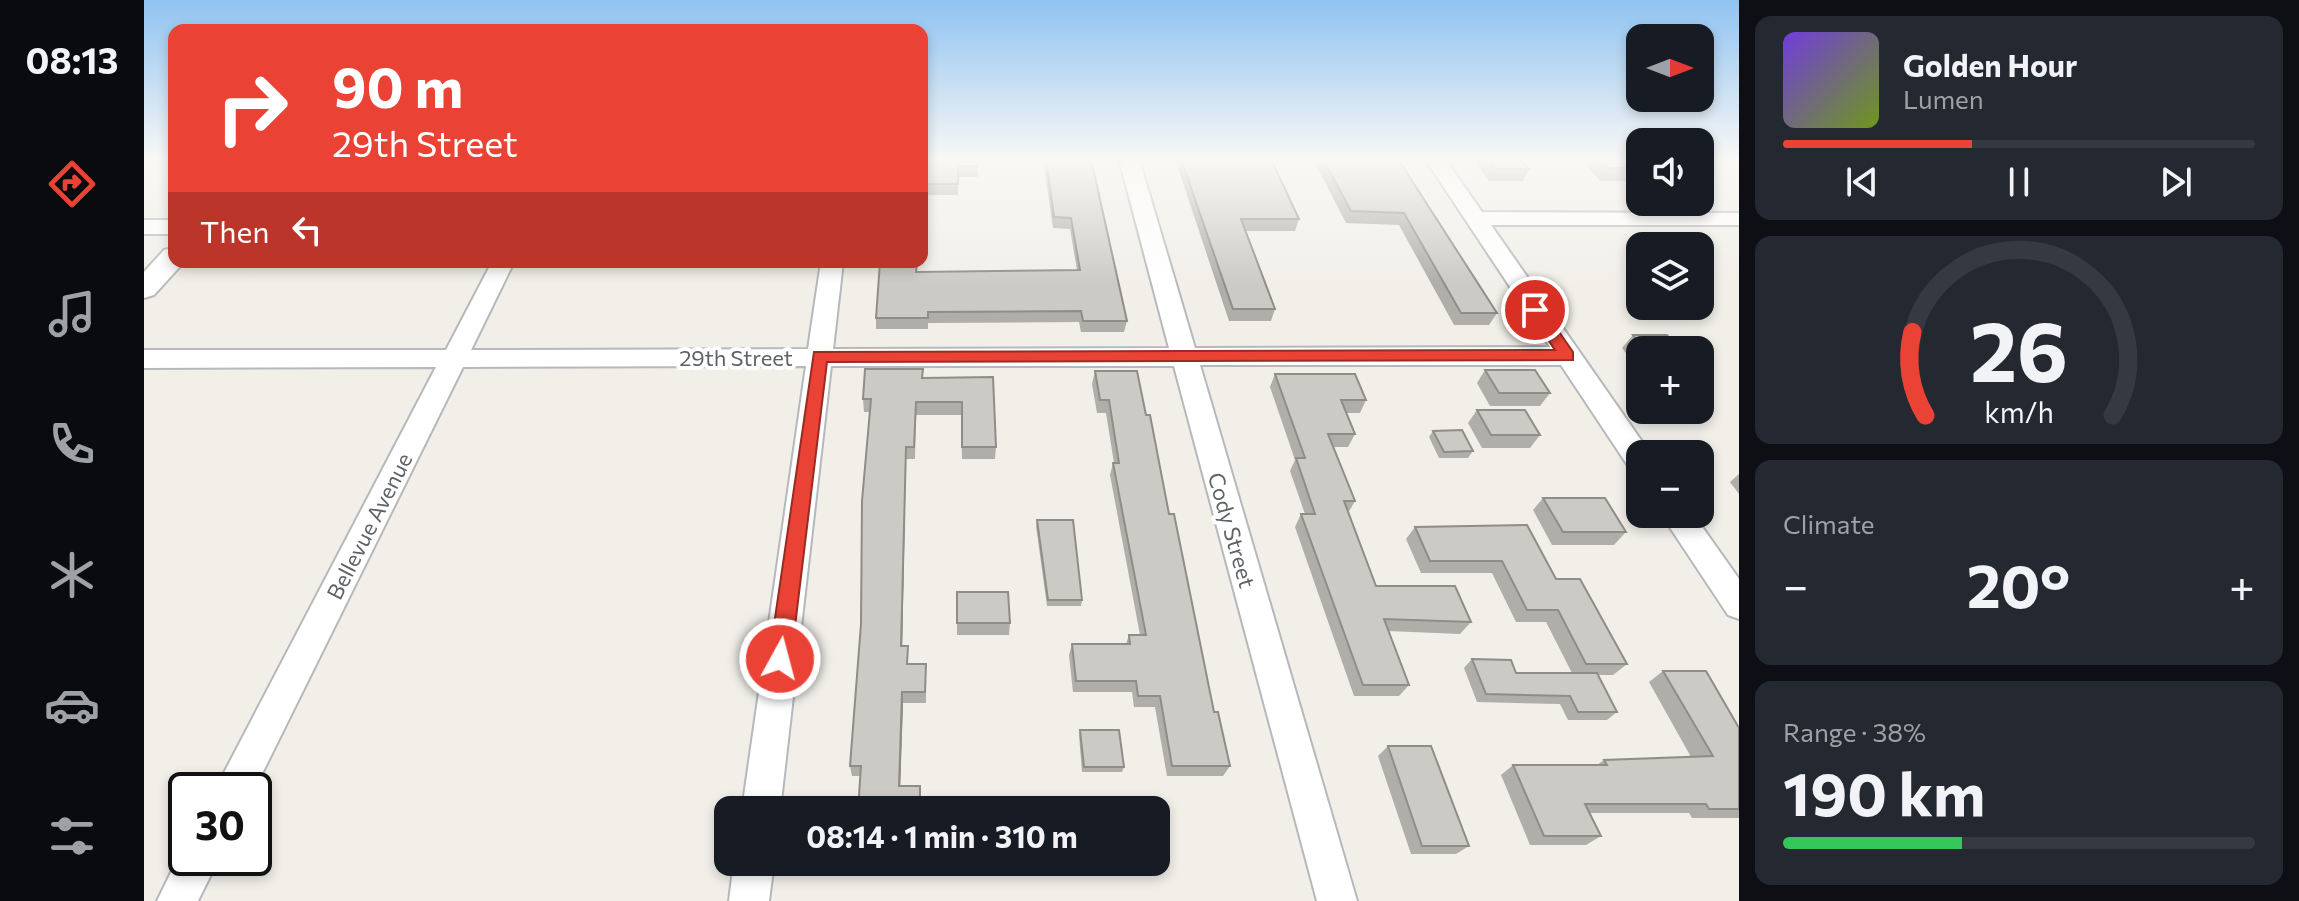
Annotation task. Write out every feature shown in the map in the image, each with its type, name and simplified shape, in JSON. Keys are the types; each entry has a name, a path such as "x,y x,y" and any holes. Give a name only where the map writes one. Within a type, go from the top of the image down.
{"street":[{"name":"Cody Street","path":"1140,201 1337,901"},
{"path":"1461,201 1626,441"},
{"path":"1472,218 1739,219"},
{"path":"144,227 168,227"},
{"path":"144,289 168,263"},
{"name":"Bellevue Avenue","path":"243,772 500,268"},
{"path":"763,796 831,268"},
{"name":"29th Street","path":"144,359 1567,356"},
{"path":"1686,528 1739,605"},
{"path":"177,901 190,876"},
{"path":"749,901 752,876"}],"building":[{"path":"1052,201 1100,201 1127,321 1083,321 1081,311 928,312 928,318 876,318 880,268 916,268 916,272 1080,270 1071,218 1054,217"},
{"path":"1196,201 1291,201 1299,219 1241,219 1275,309 1233,309"},
{"path":"1346,201 1425,201 1497,313 1461,313 1404,213 1351,211"},
{"path":"865,369 923,369 922,378 993,377 996,447 962,447 962,402 916,402 914,447 906,447 901,646 908,646 907,664 926,664 925,692 902,692 899,786 920,786 920,796 859,796 861,766 850,766 861,624 862,501 871,399 863,399"},
{"path":"1485,370 1535,370 1550,393 1499,393"},
{"path":"1095,371 1137,371 1146,415 1150,415 1169,514 1174,514 1214,712 1218,712 1230,766 1172,766 1160,696 1138,696 1136,681 1076,681 1072,644 1130,644 1129,635 1146,635 1113,463 1119,463 1109,400 1100,400"},
{"path":"1275,374 1355,374 1366,400 1341,400 1355,434 1328,434 1355,501 1344,501 1376,586 1455,586 1471,622 1384,619 1409,685 1363,685 1301,514 1315,514 1296,458 1305,458"},
{"path":"1477,410 1525,410 1540,435 1491,435"},
{"path":"1462,430 1473,451 1444,452 1433,431"},
{"path":"1543,498 1605,498 1626,532 1563,532"},
{"path":"1037,520 1073,520 1082,600 1048,600"},
{"path":"1527,525 1556,579 1580,579 1627,664 1586,664 1558,610 1527,610 1502,561 1430,561 1415,527"},
{"path":"957,592 1008,592 1010,623 957,623"},
{"path":"1472,659 1511,660 1516,673 1597,673 1617,712 1578,712 1570,696 1486,694"},
{"path":"1663,671 1706,671 1739,728 1739,809 1709,809 1706,804 1585,804 1601,836 1544,836 1513,765 1607,765 1604,760 1713,756"},
{"path":"1080,730 1119,730 1124,767 1084,767"},
{"path":"1388,746 1431,746 1469,846 1422,846"}],"route":[{"path":"780,659 820,356 1567,356 1535,310"}]}
